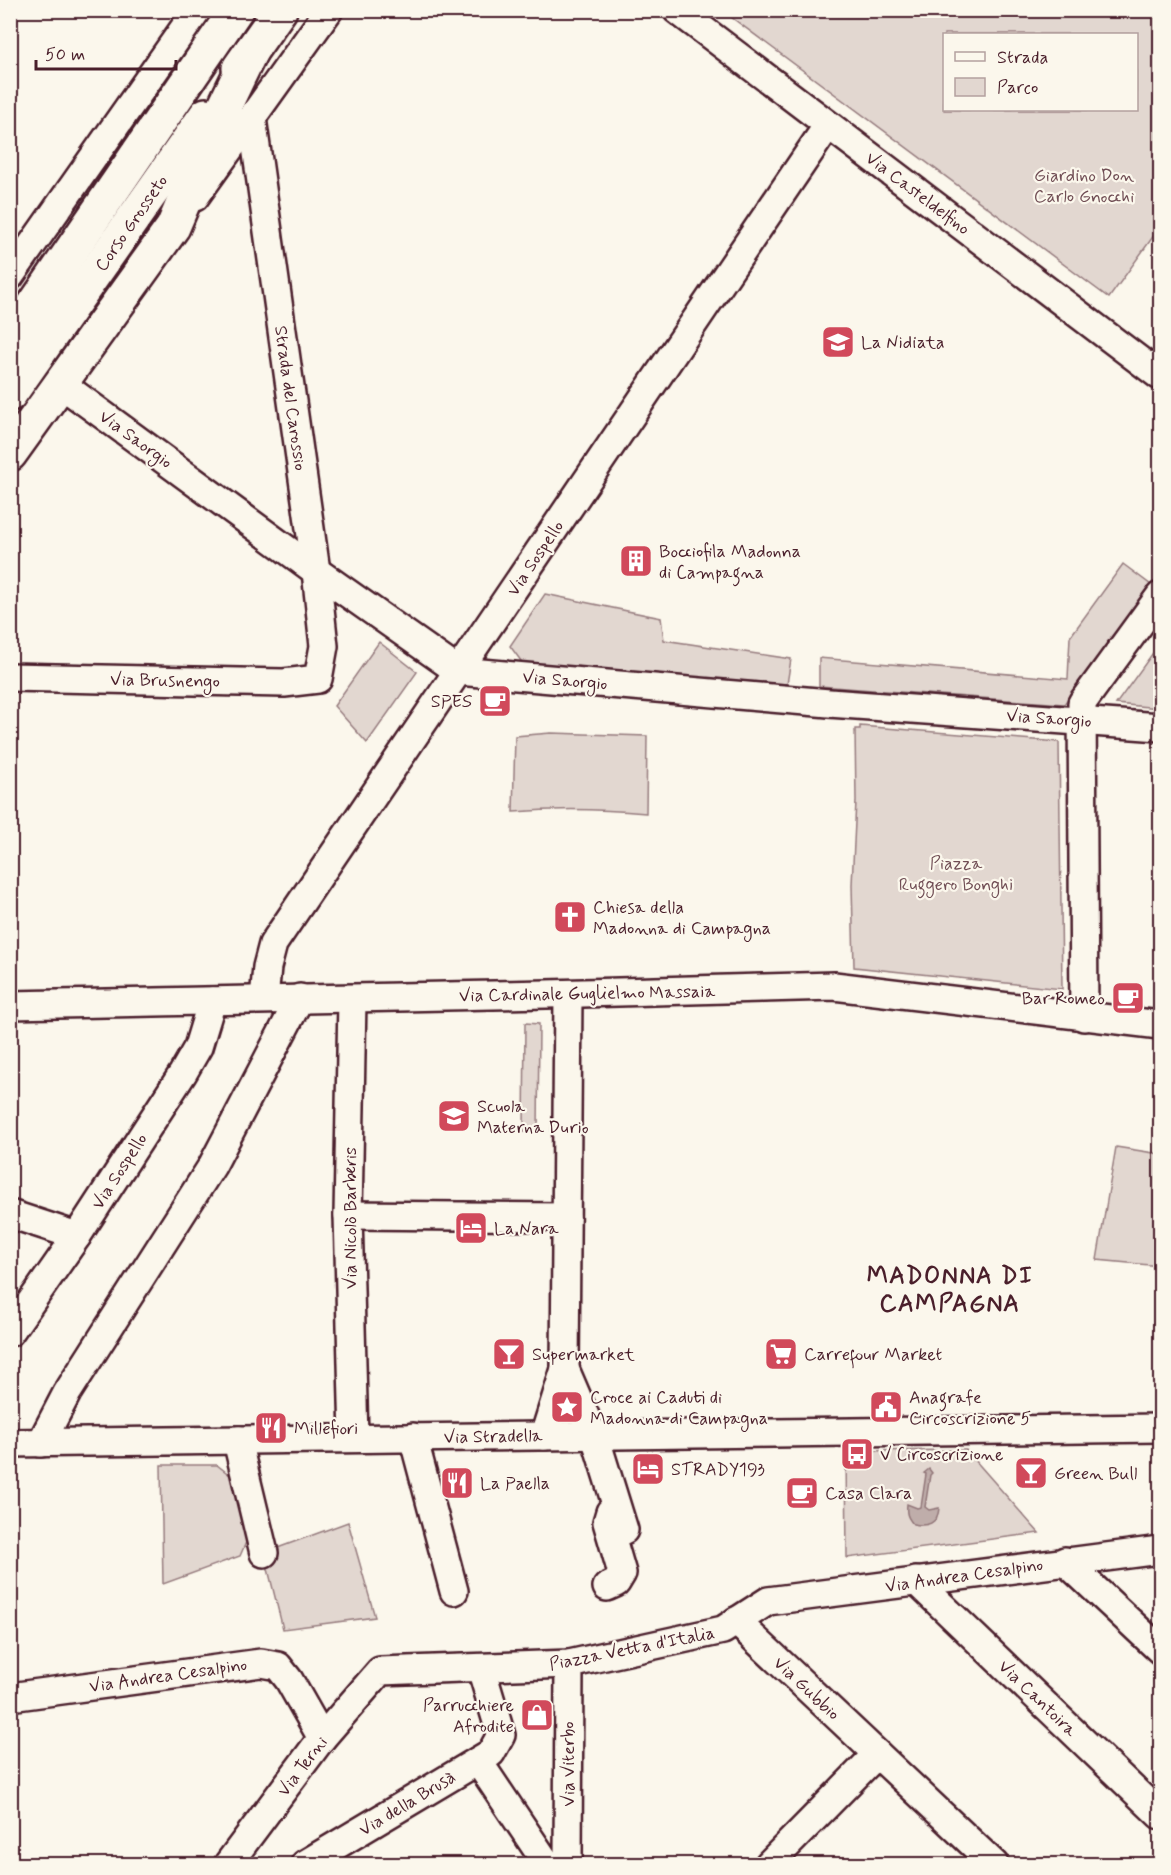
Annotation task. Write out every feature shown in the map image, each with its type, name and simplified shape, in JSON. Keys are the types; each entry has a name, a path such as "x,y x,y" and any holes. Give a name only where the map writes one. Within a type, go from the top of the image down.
{"main road":[{"name":"Corso Grosseto","path":"10,308 198,50 235,10"},
{"name":"Corso Grosseto","path":"10,340 235,10"},
{"name":"Corso Grosseto","path":"10,394 280,10"},
{"name":"Corso Grosseto","path":"10,454 173,227 225,105 251,51"}],"street":[{"path":"10,276 197,10"},
{"name":"Corso Grosseto","path":"173,227 329,10"},
{"name":"Via Casteldelfino","path":"677,10 1161,376"},
{"name":"Strada del Carossio","path":"252,118 316,571 324,646 318,679"},
{"name":"Via Sospello","path":"264,999 267,967 273,944 828,125"},
{"name":"Via Saorgio","path":"61,384 316,571 458,671 818,702 1161,727"},
{"path":"1084,1017 1082,703 1161,596"},
{"name":"Via Brusnengo","path":"10,677 284,683 318,679"},
{"name":"Via Cardinale Guglielmo Massaia","path":"10,1005 300,998 352,999 834,986 1161,1025"},
{"path":"544,1436 565,1369 568,994"},
{"path":"41,1443 68,1393 212,1166 300,998"},
{"name":"Via Nicolò Barberis","path":"352,999 348,1215 354,1438"},
{"name":"Via Sospello","path":"10,1332 77,1236 183,1074 198,1047 212,1001"},
{"path":"10,1214 77,1236"},
{"path":"348,1215 566,1217"},
{"path":"565,1369 593,1436 624,1530"},
{"name":"Via Stradella","path":"10,1443 1161,1428"},
{"path":"413,1437 454,1591"},
{"path":"238,1440 264,1553"},
{"path":"607,1587 615,1583 622,1573 607,1522 614,1499"},
{"name":"Via Andrea Cesalpino","path":"768,1601 1161,1550"},
{"path":"1065,1561 1161,1650"},
{"name":"Via Cantoira","path":"916,1581 1161,1815"},
{"name":"Piazza Vetta d'Italia","path":"380,1671 569,1664 723,1630 768,1601"},
{"name":"Via Gubbio","path":"736,1621 994,1864"},
{"name":"Via Andrea Cesalpino","path":"10,1696 261,1663 278,1666 289,1680 322,1738"},
{"name":"Via Viterbo","path":"568,1864 569,1664"},
{"name":"Via della Brusà","path":"305,1864 491,1753 501,1735 481,1668"},
{"name":"Via Terni","path":"228,1864 322,1738 380,1671"},
{"path":"769,1864 878,1755"},
{"path":"478,1761 545,1861 550,1864"}],"green space":[{"name":"Giardino Don Carlo Gnocchi","path":"736,10 1160,11 1160,227 1109,298 731,17"},
{"path":"1123,564 1151,585 1064,704 819,686 819,658 1068,679 1070,637"},
{"path":"545,594 661,618 664,640 791,659 787,684 524,665 510,646"},
{"path":"379,642 417,672 367,743 334,706"},
{"path":"1160,643 1160,708 1116,704"},
{"name":"Piazza Ruggero Bonghi","path":"860,726 1059,742 1062,989 854,967 852,885 856,801 855,729 860,729"},
{"path":"551,733 647,736 646,813 580,810 513,812 515,736"},
{"path":"525,1023 539,1024 538,1132 524,1132"},
{"path":"1116,1147 1160,1154 1160,1266 1097,1260"},
{"path":"966,1450 1039,1533 847,1558 846,1451"},
{"path":"161,1465 217,1465 231,1476 247,1540 240,1556 163,1584"},
{"path":"348,1522 375,1617 283,1629 264,1553"}],"shaded area":[{"path":"929,1469 932,1473 925,1507 929,1510 939,1508 938,1513 931,1523 913,1524 907,1515 907,1504 917,1508 921,1507 926,1474 924,1473"}],"place":[{"name":"La Nidiata","path":"838,342"},
{"name":"Bocciofila Madonna di Campagna","path":"636,561"},
{"name":"SPES","path":"495,701"},
{"name":"Chiesa della Madonna di Campagna","path":"570,917"},
{"name":"Bar Romeo","path":"1128,998"},
{"name":"Scuola Materna Durio","path":"454,1116"},
{"name":"La Nara","path":"471,1228"},
{"name":"Supermarket","path":"509,1354"},
{"name":"Carrefour Market","path":"781,1354"},
{"name":"Croce ai Caduti di Madonna di Campagna","path":"567,1407"},
{"name":"Anagrafe Circoscrizione 5","path":"886,1407"},
{"name":"Millefiori","path":"271,1428"},
{"name":"V Circoscrizione","path":"857,1454"},
{"name":"STRADY193","path":"648,1469"},
{"name":"Green Bull","path":"1031,1473"},
{"name":"La Paella","path":"457,1483"},
{"name":"Casa Clara","path":"802,1493"},
{"name":"Parrucchiere Afrodite","path":"537,1715"}],"district":[{"name":"MADONNA DI CAMPAGNA","path":"950,1289"}]}
